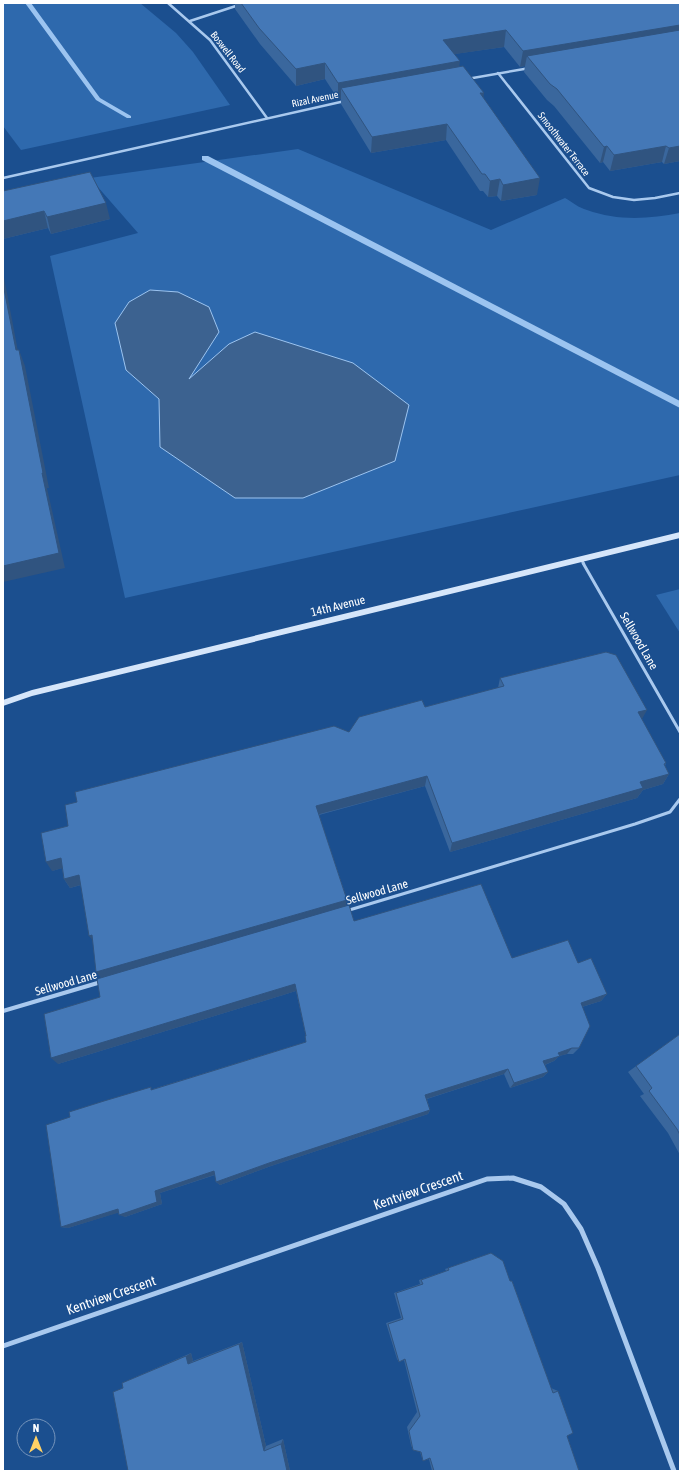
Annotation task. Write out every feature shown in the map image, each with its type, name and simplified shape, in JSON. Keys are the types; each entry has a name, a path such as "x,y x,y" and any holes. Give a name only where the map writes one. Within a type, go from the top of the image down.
{"main road":[{"name":"14th Avenue","path":"3,703 32,693 680,535"}],"street":[{"name":"Boswell Road","path":"168,3 210,40 224,57 267,118"},
{"path":"190,21 245,3"},
{"path":"460,80 536,67"},
{"name":"Smoothwater Terrace","path":"498,74 589,188 604,195 622,199 644,201 680,194"},
{"name":"Rizal Avenue","path":"3,178 347,100"},
{"name":"Kentview Crescent","path":"3,1346 487,1179 513,1178 541,1187 564,1204 580,1229 598,1268 674,1471"}],"lane":[{"name":"Sellwood Lane","path":"581,559 680,732"},
{"name":"Sellwood Lane","path":"345,911 635,824 670,812 680,799"},
{"name":"Sellwood Lane","path":"3,1011 103,982"}],"shaded area":[{"path":"3,3 140,3 176,33 193,52 230,105 21,150 3,126"},
{"path":"298,149 491,230 565,198 584,209 610,216 645,218 680,213 680,475 125,598 50,256 138,233 90,178"},
{"path":"150,290 178,292 209,307 219,332 189,379 229,344 255,332 353,363 409,405 395,461 303,498 235,498 160,447 159,399 126,370 115,323 129,302"},
{"path":"680,589 680,633 656,595"}],"building":[{"path":"241,3 680,3 680,25 523,51 506,30 443,40 460,61 338,83 325,63 296,69 259,28"},
{"path":"680,30 680,146 669,148 666,146 614,155 607,146 604,147 557,89 550,84 527,56"},
{"path":"463,66 484,93 480,93 540,178 503,185 500,179 490,181 485,174 482,174 447,124 372,137 341,88"},
{"path":"90,172 106,203 47,217 44,211 3,221 3,191"},
{"path":"3,284 16,350 19,350 42,473 59,553 3,566"},
{"path":"606,652 616,655 647,710 638,712 666,763 664,764 669,774 640,782 643,788 452,843 427,776 316,806 347,900 96,972 92,935 89,936 79,875 64,879 61,858 46,862 41,833 68,826 65,805 77,802 75,792 334,726 349,732 359,717 422,700 425,707 504,686 500,678"},
{"path":"481,884 512,958 568,940 578,963 591,958 607,994 581,1003 590,1026 579,1048 572,1048 558,1053 560,1056 543,1061 548,1072 514,1083 508,1069 425,1095 430,1110 216,1182 214,1171 155,1191 157,1202 119,1215 118,1209 61,1227 46,1125 70,1117 69,1112 151,1087 151,1090 306,1042 306,1036 295,984 51,1058 44,1014 100,997 97,979 349,905 354,921"},
{"path":"680,1034 680,1135 649,1091 652,1088 636,1066"},
{"path":"491,1253 503,1261 510,1281 512,1281 553,1393 558,1391 573,1433 567,1436 579,1471 434,1471 430,1458 423,1461 421,1452 413,1450 409,1431 420,1416 405,1359 399,1362 388,1324 403,1319 396,1293 423,1284 421,1280 449,1270 448,1268"},
{"path":"239,1344 264,1451 281,1444 287,1471 128,1471 113,1392 123,1388 122,1383 186,1356 188,1364"}],"waterway":[{"path":"28,3 98,99 129,117"},
{"path":"205,158 680,405"}]}
